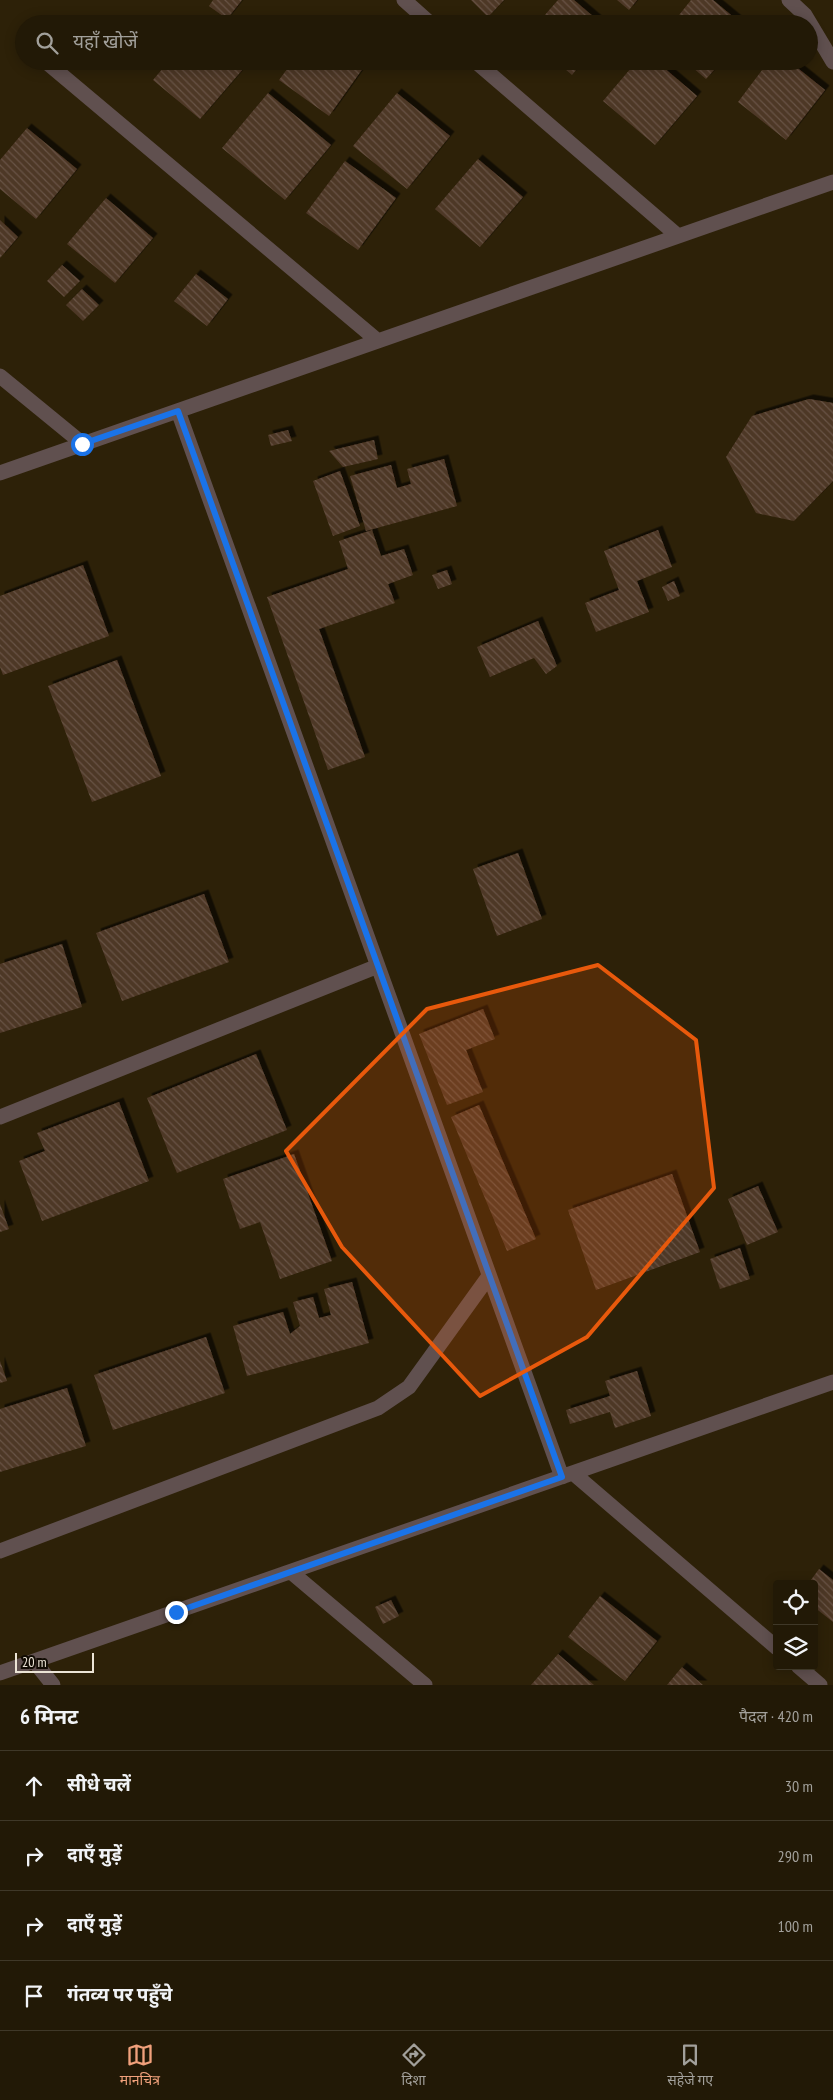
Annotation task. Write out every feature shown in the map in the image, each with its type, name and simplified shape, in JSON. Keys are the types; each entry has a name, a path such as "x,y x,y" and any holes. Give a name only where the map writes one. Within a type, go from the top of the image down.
{"street":[{"path":"404,0 421,15"},
{"path":"789,0 805,15"},
{"path":"818,37 833,62"},
{"path":"56,70 378,341"},
{"path":"485,70 678,236"},
{"path":"0,474 833,182"},
{"path":"0,376 82,444"},
{"path":"178,411 489,1276 567,1475 773,1645"},
{"path":"0,1117 378,966"},
{"path":"0,1551 378,1408 409,1387 489,1276"},
{"path":"0,1673 833,1382"},
{"path":"291,1572 425,1685"},
{"path":"34,1661 52,1685"},
{"path":"803,1670 820,1685"}],"highlighted area":[{"path":"598,965 696,1040 714,1188 587,1337 480,1396 342,1247 286,1151 427,1009"}],"building":[{"path":"213,0 242,0 230,15 221,15 209,6"},
{"path":"471,0 504,0 490,15 486,15"},
{"path":"558,0 574,0 592,15 545,15"},
{"path":"617,0 637,0 629,10"},
{"path":"691,0 713,0 731,15 679,15"},
{"path":"161,70 242,70 200,119 153,80"},
{"path":"286,70 362,70 329,116 279,80"},
{"path":"566,70 576,70 572,75"},
{"path":"629,70 667,70 697,96 655,145 603,101"},
{"path":"696,70 714,70 706,79"},
{"path":"762,70 800,70 825,90 786,140 738,102"},
{"path":"268,93 331,145 285,200 222,148"},
{"path":"397,93 450,136 407,189 353,146"},
{"path":"27,128 77,169 36,219 0,189 0,160"},
{"path":"478,159 523,197 480,247 435,209"},
{"path":"345,161 396,198 358,250 306,213"},
{"path":"106,198 153,238 115,283 67,244"},
{"path":"0,220 18,237 0,258"},
{"path":"62,265 80,281 64,297 47,281"},
{"path":"196,274 228,299 207,326 174,301"},
{"path":"82,289 99,305 83,321 66,305"},
{"path":"809,399 833,403 833,481 794,521 756,513 726,457 752,416"},
{"path":"288,430 292,441 271,446 268,435"},
{"path":"374,440 378,459 343,467 329,451"},
{"path":"444,459 457,506 366,531 350,476 391,465 397,488 411,484 407,469"},
{"path":"340,471 360,526 333,536 313,481"},
{"path":"372,530 381,556 404,549 413,575 388,584 395,603 319,629 365,757 328,770 267,597 348,569 339,541"},
{"path":"658,530 672,567 637,581 649,612 596,632 585,603 619,590 604,551"},
{"path":"83,565 109,636 3,675 0,667 0,596"},
{"path":"447,570 452,584 438,589 432,575"},
{"path":"674,581 680,596 668,601 662,587"},
{"path":"538,621 557,666 546,674 534,658 490,677 477,647"},
{"path":"117,660 161,776 92,802 48,686"},
{"path":"518,853 542,919 497,936 473,869"},
{"path":"204,894 229,962 122,1001 96,933"},
{"path":"62,944 82,1007 0,1033 0,964"},
{"path":"483,1009 495,1039 466,1050 483,1092 447,1105 419,1034"},
{"path":"256,1054 287,1130 177,1173 147,1098"},
{"path":"119,1102 149,1181 42,1221 19,1161 45,1151 37,1133"},
{"path":"479,1105 536,1239 507,1251 451,1117"},
{"path":"294,1154 332,1261 280,1279 260,1222 240,1229 223,1179"},
{"path":"672,1174 700,1252 596,1290 568,1210"},
{"path":"758,1186 778,1232 747,1245 728,1199"},
{"path":"0,1204 9,1229 0,1232"},
{"path":"740,1248 750,1279 720,1289 710,1259"},
{"path":"352,1282 369,1343 247,1376 233,1326 283,1312 290,1334 300,1326 293,1302 313,1297 319,1318 331,1315 324,1289"},
{"path":"206,1337 225,1393 113,1430 94,1375"},
{"path":"0,1361 7,1381 0,1383"},
{"path":"637,1371 651,1416 615,1428 610,1412 570,1424 566,1410 610,1396 605,1381"},
{"path":"67,1388 86,1446 0,1472 0,1409"},
{"path":"819,1569 833,1580 833,1622 818,1610 818,1580 811,1580"},
{"path":"600,1596 657,1641 625,1681 568,1637"},
{"path":"391,1600 399,1616 383,1624 375,1607"},
{"path":"558,1654 594,1685 531,1685"},
{"path":"682,1667 703,1685 667,1685"}],"route":[{"path":"82,444 178,411 562,1477 176,1612"}]}
